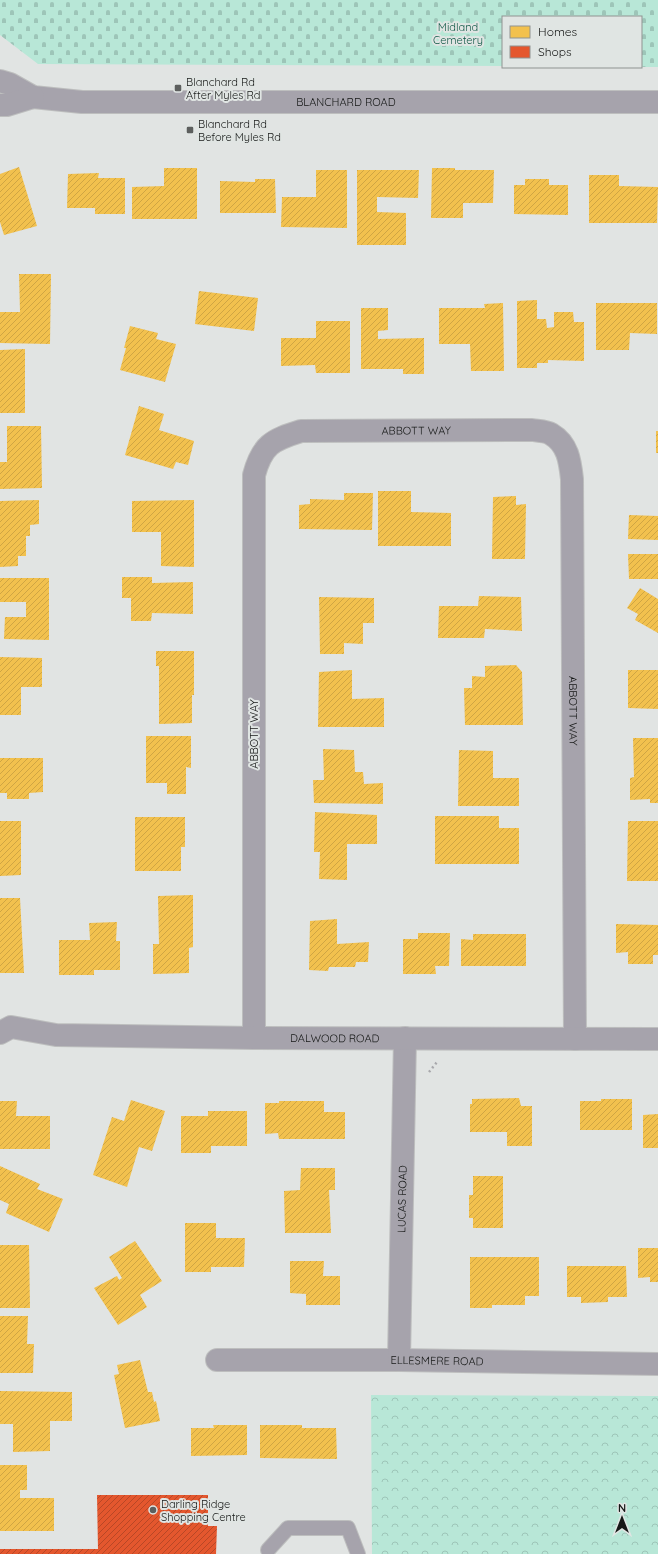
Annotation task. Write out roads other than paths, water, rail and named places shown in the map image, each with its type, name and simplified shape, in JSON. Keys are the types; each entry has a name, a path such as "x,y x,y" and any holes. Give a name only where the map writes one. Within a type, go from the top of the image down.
{"street":[{"name":"BLANCHARD ROAD","path":"0,81 10,84 33,97"},
{"name":"BLANCHARD ROAD","path":"0,106 7,106 33,97 90,102 658,102"},
{"name":"ABBOTT WAY","path":"254,1038 254,475 258,459 268,446 283,437 301,431 532,430 550,433 563,443 570,460 572,479 576,1039"},
{"name":"DALWOOD ROAD","path":"4,1025 56,1035 254,1038 658,1039"},
{"name":"LUCAS ROAD","path":"399,1360 405,1038"},
{"name":"ELLESMERE ROAD","path":"216,1360 399,1360 658,1364"}],"lane":[{"path":"268,1550 288,1528 348,1528 358,1554"}],"place":[{"name":"Blanchard Rd After Myles Rd","path":"178,88"},
{"name":"Blanchard Rd Before Myles Rd","path":"190,130"},
{"name":"Darling Ridge Shopping Centre","path":"153,1510"}],"park label":[{"name":"Midland Cemetery","path":"458,33"}]}
